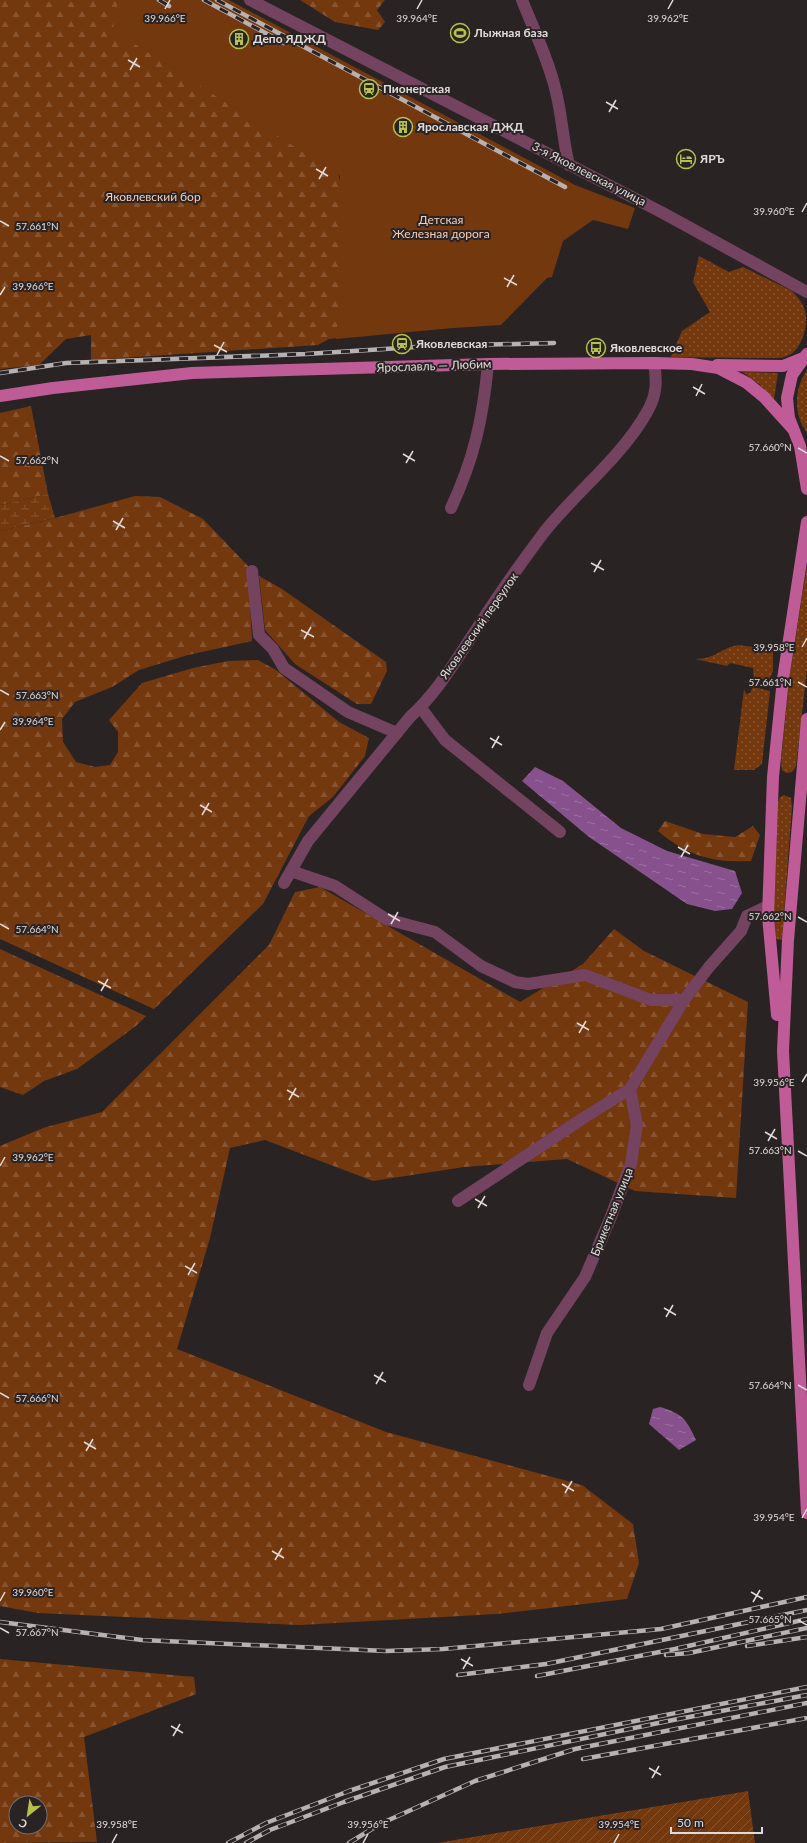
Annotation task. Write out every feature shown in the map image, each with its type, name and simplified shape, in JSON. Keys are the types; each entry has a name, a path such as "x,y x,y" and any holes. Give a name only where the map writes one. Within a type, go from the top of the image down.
{"main road":[{"path":"692,364 783,366 806,355"},
{"path":"806,355 792,375 788,386 787,408 800,446 807,489"},
{"name":"Ярославль — Любим","path":"0,396 53,388 192,373 488,364 692,364 718,368 747,383 776,409 807,448"},
{"path":"807,522 787,647 780,705 773,777 768,906 768,928 783,1074 807,1513"},
{"path":"783,1074 783,1024 786,964 798,807 807,719"}],"street":[{"name":"3-я Яковлевская улица","path":"250,0 682,223 796,285 807,293"},
{"path":"522,0 553,80 569,164"},
{"name":"Яковлевский переулок","path":"284,884 308,841 410,717 421,708 459,657 477,628 546,530 631,439 654,399 657,382 654,363"},
{"path":"451,508 463,483 473,454 485,402 488,364"},
{"path":"252,571 259,635 272,649 284,668 348,712 397,733"},
{"path":"421,708 445,740 560,832"},
{"path":"291,871 335,886 386,919 435,932 481,966 515,982 528,984 585,975 651,1000 684,1000"},
{"path":"458,1201 630,1089 684,1000 709,967 741,931 747,916 768,906"},
{"name":"Брикетная улица","path":"529,1385 547,1333 586,1277 631,1164 636,1125 630,1089"}],"green space":[{"name":"Яковлевский бор","path":"0,0 119,0 338,173 378,333 329,339 318,345 91,360 91,335 66,339 39,365 0,369"},
{"name":"Детская Железная дорога","path":"118,0 229,0 575,185 635,208 628,229 593,220 563,241 552,277 547,278 501,325 336,339 340,297 340,176 113,30"},
{"path":"300,0 385,0 377,10 385,22 378,30 335,22"},
{"path":"699,256 729,272 743,267 792,291 801,302 806,316 804,332 797,348 786,356 779,358 671,357 682,331 710,312 693,282"},
{"path":"807,370 807,433 799,418 797,402 800,385"},
{"path":"742,372 778,373 774,399 759,384"},
{"path":"31,406 48,494 0,505 0,413"},
{"path":"48,494 55,518 0,531 0,505"},
{"path":"135,496 160,497 203,519 248,566 252,641 188,655 139,670 112,687 75,702 62,719 63,742 76,762 95,767 110,765 118,752 118,732 109,720 142,683 193,668 228,661 258,660 276,670 339,722 369,738 365,756 333,797 309,816 263,904 154,1009 0,939 0,531 55,518"},
{"path":"807,565 807,669 796,766 792,772 786,773 782,770 781,762 789,680"},
{"path":"259,576 282,589 386,662 387,671 371,704 357,704 295,664 265,630"},
{"path":"739,645 773,650 773,671 770,678 754,680 753,668 730,663 727,666 695,659 709,657 733,646"},
{"path":"753,687 770,691 762,764 754,770 734,770 744,689 746,694 750,693"},
{"path":"784,795 791,798 792,807 782,940 776,939 774,906 778,803 780,797"},
{"path":"665,821 703,834 735,837 753,826 760,835 751,861 725,861 701,856 679,847 658,831"},
{"path":"320,887 520,1002 583,964 614,929 644,951 748,1002 736,1198 635,1191 567,1159 464,1167 373,1181 265,1140 230,1148 210,1238 177,1349 386,1432 582,1485 633,1524 639,1563 627,1599 496,1614 300,1625 38,1613 0,1606 0,1146 43,1128 102,1112 269,945 295,892"},
{"path":"0,949 146,1016 136,1026 77,1069 44,1081 23,1095 0,1087"},
{"path":"0,1659 194,1677 196,1694 84,1737 97,1842 0,1843"},
{"path":"748,1791 755,1843 437,1843"}],"water":[{"path":"535,767 563,781 621,828 667,851 735,871 742,893 732,909 715,911 687,904 589,837 522,781"},
{"path":"660,1407 674,1412 683,1418 696,1440 679,1450 649,1424 653,1409"}],"railway":[{"path":"159,0 169,6"},
{"path":"204,0 284,43"},
{"path":"217,0 565,187"},
{"path":"0,373 66,363 306,354 432,346 554,343"},
{"path":"0,1622 142,1640 386,1651 443,1649 661,1629 807,1597"},
{"path":"458,1675 546,1664 807,1610"},
{"path":"537,1676 675,1649 807,1619"},
{"path":"666,1655 689,1653 807,1628"},
{"path":"747,1646 807,1637"},
{"path":"228,1843 266,1823 349,1791 444,1759 807,1687"},
{"path":"246,1843 270,1830 344,1802 445,1767 673,1720 807,1695"},
{"path":"349,1843 380,1824 475,1781 575,1749 807,1703"},
{"path":"583,1759 807,1718"}],"place":[{"name":"Лыжная база","path":"460,33"},
{"name":"Депо ЯДЖД","path":"239,39"},
{"name":"Пионерская","path":"369,89"},
{"name":"Ярославская ДЖД","path":"403,127"},
{"name":"ЯРЪ","path":"686,159"},
{"name":"Яковлевская","path":"402,344"},
{"name":"Яковлевское","path":"596,348"}]}
